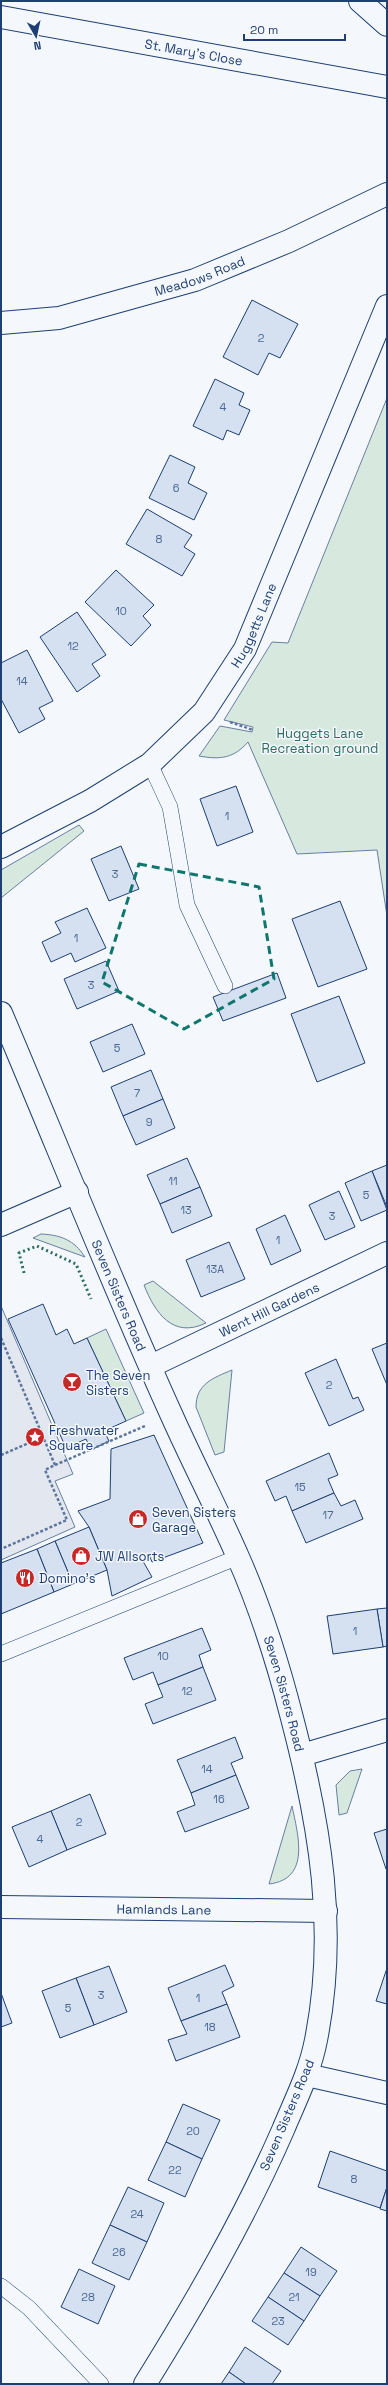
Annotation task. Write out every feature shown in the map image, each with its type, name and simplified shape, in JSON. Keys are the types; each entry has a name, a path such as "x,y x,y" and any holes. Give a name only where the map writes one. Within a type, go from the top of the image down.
{"street":[{"path":"360,1 387,25"},
{"name":"St. Mary's Close","path":"1,17 387,87"},
{"name":"Meadows Road","path":"1,323 59,318 195,280 289,241 387,194"},
{"name":"Huggetts Lane","path":"1,847 90,801 150,764 204,712 245,649 387,306"},
{"name":"Seven Sisters Road","path":"1,1014 171,1415 238,1557 274,1649 302,1755 319,1835 326,1912 324,1992 315,2043 307,2075 271,2158 231,2238 145,2384"},
{"path":"1,1225 77,1192"},
{"name":"Went Hill Gardens","path":"150,1366 387,1253"},
{"path":"302,1755 387,1730"},
{"name":"Hamlands Lane","path":"1,1908 326,1912"},
{"path":"307,2075 387,2093"}],"lane":[{"path":"150,764 170,807 187,905 225,986"},
{"path":"1,1654 238,1557"},
{"path":"1,2286 30,2308 101,2384"}],"path":[{"path":"1,1338 56,1465"},
{"path":"1,1548 67,1520 45,1470 171,1415"},
{"path":"1,1455 43,1437"}],"highlighted area":[{"path":"139,864 259,887 274,979 184,1029 102,982"}],"green space":[{"name":"Huggets Lane Recreation ground","path":"387,398 387,916 377,850 297,854 248,742 238,752 232,755 220,758 199,756 220,726 252,732 253,727 224,720 272,642 288,643"},
{"path":"79,825 84,831 1,898 1,870"},
{"path":"41,1234 61,1237 76,1246 85,1257 33,1238"},
{"path":"153,1281 206,1323 194,1327 184,1328 167,1320 160,1314 154,1305 144,1285"},
{"path":"106,1329 144,1413 126,1421 87,1338"},
{"path":"232,1370 224,1452 215,1455 196,1407 197,1399 202,1387 212,1379"},
{"path":"362,1769 347,1813 339,1815 336,1785 350,1771"},
{"path":"292,1806 298,1842 296,1865 291,1874 282,1880 269,1884"}],"shaded area":[{"name":"Freshwater Square","path":"1,1306 73,1474 55,1481 75,1527 1,1560"}],"building":[{"path":"252,300 298,324 280,358 269,353 258,375 223,357"},
{"path":"215,379 244,393 239,405 250,410 239,435 227,430 223,440 193,426"},
{"path":"170,455 195,467 188,483 207,493 194,520 149,498"},
{"path":"147,509 192,535 184,547 195,554 182,576 126,544"},
{"path":"116,570 154,605 143,616 151,625 131,646 85,602"},
{"path":"77,612 106,655 92,664 100,676 77,692 40,637"},
{"path":"27,650 53,701 39,708 45,719 19,733 1,699 1,663"},
{"path":"236,786 253,832 217,846 200,799"},
{"path":"121,846 139,889 109,901 91,859"},
{"path":"340,901 367,969 318,987 292,919"},
{"path":"87,908 106,948 75,962 71,953 51,962 42,942 61,933 55,922"},
{"path":"106,961 119,991 77,1009 64,979"},
{"path":"277,973 286,998 223,1021 213,997"},
{"path":"339,996 365,1063 317,1082 291,1014"},
{"path":"132,1024 145,1054 103,1072 90,1042"},
{"path":"151,1070 163,1099 123,1116 111,1087"},
{"path":"163,1099 175,1128 136,1145 123,1116"},
{"path":"187,1158 200,1187 160,1204 147,1175"},
{"path":"387,1165 387,1207 372,1171"},
{"path":"372,1171 387,1210 361,1221 345,1183"},
{"path":"200,1187 212,1216 172,1233 160,1204"},
{"path":"339,1191 355,1227 325,1240 309,1205"},
{"path":"285,1215 301,1251 271,1265 256,1229"},
{"path":"229,1242 245,1279 201,1297 186,1260"},
{"name":"The Seven Sisters","path":"43,1304 56,1335 67,1329 74,1344 87,1338 126,1421 104,1431 109,1441 91,1450 86,1439 66,1448 8,1319"},
{"path":"387,1343 387,1385 372,1349"},
{"path":"336,1359 353,1399 358,1397 364,1410 329,1426 305,1373"},
{"name":"Seven Sisters Garage","path":"154,1435 203,1543 152,1562 149,1555 140,1556 152,1577 112,1596 107,1570 89,1527 78,1511 110,1499 111,1449"},
{"path":"329,1453 338,1475 328,1479 334,1493 292,1511 286,1496 275,1501 266,1481"},
{"path":"334,1493 341,1506 355,1500 363,1519 306,1543 292,1511"},
{"name":"JW Allsorts","path":"89,1527 107,1570 73,1584 55,1541"},
{"path":"55,1541 73,1584 54,1592 37,1549"},
{"name":"Domino's","path":"37,1549 54,1592 1,1614 1,1563"},
{"path":"387,1608 387,1646 383,1647 377,1609"},
{"path":"377,1609 383,1647 333,1654 327,1616"},
{"path":"202,1628 211,1650 199,1655 203,1667 158,1685 153,1672 133,1680 124,1658"},
{"path":"203,1667 216,1700 153,1724 145,1704 163,1697 158,1685"},
{"path":"235,1737 243,1758 231,1763 236,1775 191,1793 177,1760"},
{"path":"236,1775 249,1808 185,1832 177,1812 195,1805 191,1793"},
{"path":"90,1794 106,1834 67,1850 51,1811"},
{"path":"51,1811 67,1850 29,1867 12,1827"},
{"path":"387,1829 387,1869 386,1869 374,1833"},
{"path":"225,1965 234,1986 222,1992 227,2004 181,2021 168,1988"},
{"path":"109,1966 127,2012 94,2025 76,1978"},
{"path":"387,1968 387,2004 376,2001"},
{"path":"76,1978 94,2025 60,2038 42,1991"},
{"path":"1,1993 12,2023 1,2027"},
{"path":"227,2004 240,2037 176,2061 168,2040 187,2034 181,2021"},
{"path":"183,2104 220,2120 202,2159 166,2142"},
{"path":"166,2142 202,2159 185,2197 148,2180"},
{"path":"330,2151 387,2171 387,2187 380,2208 318,2187"},
{"path":"128,2187 164,2203 147,2242 110,2225"},
{"path":"387,2187 387,2211 380,2209"},
{"path":"110,2225 147,2242 129,2280 92,2263"},
{"path":"301,2247 337,2271 320,2296 284,2273"},
{"path":"79,2269 115,2286 98,2324 61,2307"},
{"path":"284,2273 320,2296 304,2321 268,2297"},
{"path":"268,2297 304,2321 288,2345 252,2321"},
{"path":"245,2347 281,2371 272,2384 246,2384 229,2372"},
{"path":"229,2372 246,2384 221,2384"}],"hedge":[{"path":"24,1273 19,1253 37,1246 76,1264 91,1299"}],"place":[{"name":"The Seven Sisters","path":"72,1382"},
{"name":"Freshwater Square","path":"35,1437"},
{"name":"Seven Sisters Garage","path":"138,1519"},
{"name":"JW Allsorts","path":"81,1556"},
{"name":"Domino's","path":"25,1578"}]}
